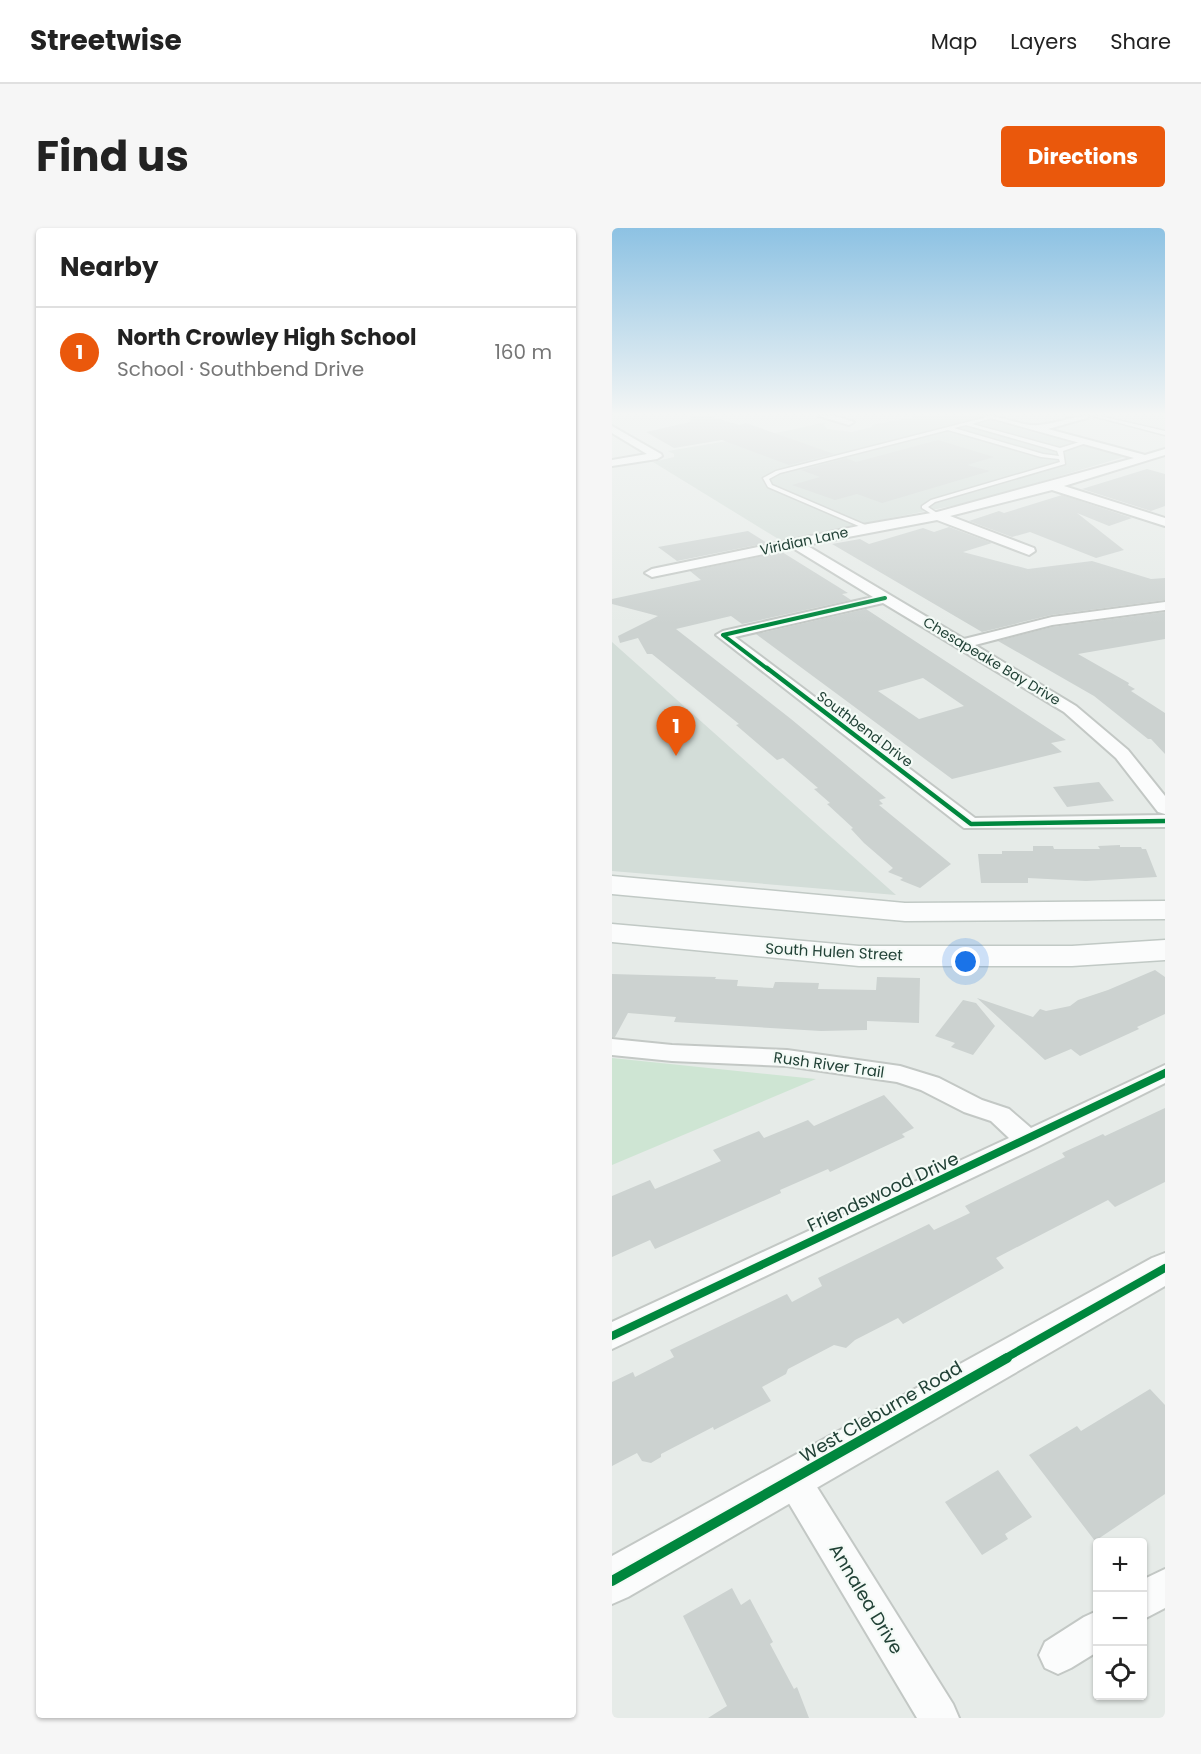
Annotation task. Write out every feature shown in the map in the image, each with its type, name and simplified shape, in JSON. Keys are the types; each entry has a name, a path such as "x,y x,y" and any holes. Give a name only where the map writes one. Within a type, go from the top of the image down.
{"main road":[{"path":"612,885 905,912 1165,910"},
{"name":"South Hulen Street","path":"612,933 859,956 1072,956 1165,950"}],"street":[{"name":"Viridian Lane","path":"652,573 868,528 938,516 1052,486"},
{"path":"1052,486 1165,522"},
{"path":"938,516 1029,551"},
{"name":"Chesapeake Bay Drive","path":"794,543 1070,708 1122,754 1165,808"},
{"name":"Southbend Drive","path":"885,598 723,635 971,824 1165,821"},
{"path":"963,644 1052,621 1165,606"},
{"name":"Rush River Trail","path":"612,1047 672,1053 787,1058 900,1074 930,1084 973,1106 1000,1115 1028,1140"},
{"name":"Friendswood Drive","path":"612,1336 1165,1073"},
{"name":"West Cleburne Road","path":"612,1581 1165,1268"},
{"name":"Annalea Drive","path":"793,1479 939,1718"},
{"path":"1147,1599 1165,1587"},
{"path":"1058,1655 1093,1633"}],"lane":[{"path":"770,486 868,528"},
{"path":"938,516 924,507 933,501 986,486"}],"shaded area":[{"path":"691,486 1028,486 972,502 780,540"},
{"path":"612,642 896,895 612,871"}],"green space":[{"path":"612,1058 816,1079 612,1165"}],"building":[{"path":"794,486 941,486 882,503 857,494 835,500"},
{"path":"1093,486 1165,486 1165,506 1151,511 1082,489"},
{"path":"1062,495 1132,518 1109,526 1077,513 1124,550 1096,558 1030,532 1012,537 969,521 999,511 1004,513"},
{"path":"949,527 992,543 963,552 1028,569 1092,561 1151,579 1165,578 1165,600 1051,615 982,632 832,544 860,539 869,544 923,528 934,532"},
{"path":"748,531 767,543 677,561 658,547"},
{"path":"782,552 848,593 842,594 851,600 742,624 731,616 676,629 791,719 886,798 879,800 883,804 879,805 951,864 920,888 888,872 893,868 864,843 851,829 853,828 827,804 830,803 814,789 818,788 783,758 777,760 736,725 739,724 652,654 647,654 638,638 620,643 618,636 658,616 612,604 612,599 701,580 690,571"},
{"path":"866,609 1066,740 1051,743 1062,752 952,779 756,634","holes":["923,678 964,706 919,719 878,691"]},
{"path":"1165,612 1165,639 1078,654 1129,683 1128,685 1135,689 1131,691 1165,713 1165,754 1151,739 1148,739 1094,696 998,641 1052,627"},
{"path":"1099,782 1114,801 1067,807 1053,787"},
{"path":"1120,845 1120,847 1146,849 1157,877 1086,881 1028,878 1028,883 981,883 978,854 1033,851 1033,846 1053,846 1054,849 1100,849 1098,846"},
{"path":"1155,970 1165,977 1165,1014 1137,1027 1139,1029 1080,1056 1071,1049 1045,1060 977,998 1033,1017 1040,1009 1046,1011 1070,1006 1078,1000"},
{"path":"612,974 716,977 715,979 738,980 737,986 773,988 775,982 819,983 818,989 876,990 877,977 920,978 919,1023 867,1021 867,1030 821,1031 674,1022 676,1017 628,1013 615,1037 612,1037"},
{"path":"963,1000 976,1003 995,1026 973,1055 951,1047 955,1043 935,1036"},
{"path":"884,1095 914,1128 902,1134 905,1137 830,1172 828,1169 780,1190 781,1193 655,1249 650,1240 612,1257 612,1196 650,1180 655,1189 721,1161 713,1150 759,1131 764,1138 808,1120 814,1126"},
{"path":"1165,1108 1165,1182 1115,1207 1108,1200 996,1258 1004,1268 903,1324 898,1318 855,1340 846,1348 834,1345 788,1369 786,1374 762,1387 771,1401 714,1430 713,1427 661,1454 661,1457 651,1463 642,1461 637,1453 612,1466 612,1382 633,1372 635,1377 674,1357 670,1350 787,1294 792,1302 822,1286 818,1278 929,1224 934,1230 970,1213 965,1206 1065,1157 1062,1153"},
{"path":"1150,1389 1165,1405 1165,1494 1099,1538 1093,1538 1029,1455 1077,1426 1081,1431"},
{"path":"998,1470 1032,1517 1005,1534 1008,1539 982,1555 945,1502"},
{"path":"732,1588 741,1605 750,1599 794,1689 797,1687 809,1718 708,1718 727,1706 683,1616"}],"cycle path":[{"path":"885,598 723,635 971,824 1165,821"},
{"path":"612,1336 1165,1073"},
{"path":"612,1581 1165,1268"}],"place":[{"name":"North Crowley High School","path":"676,756"}]}
